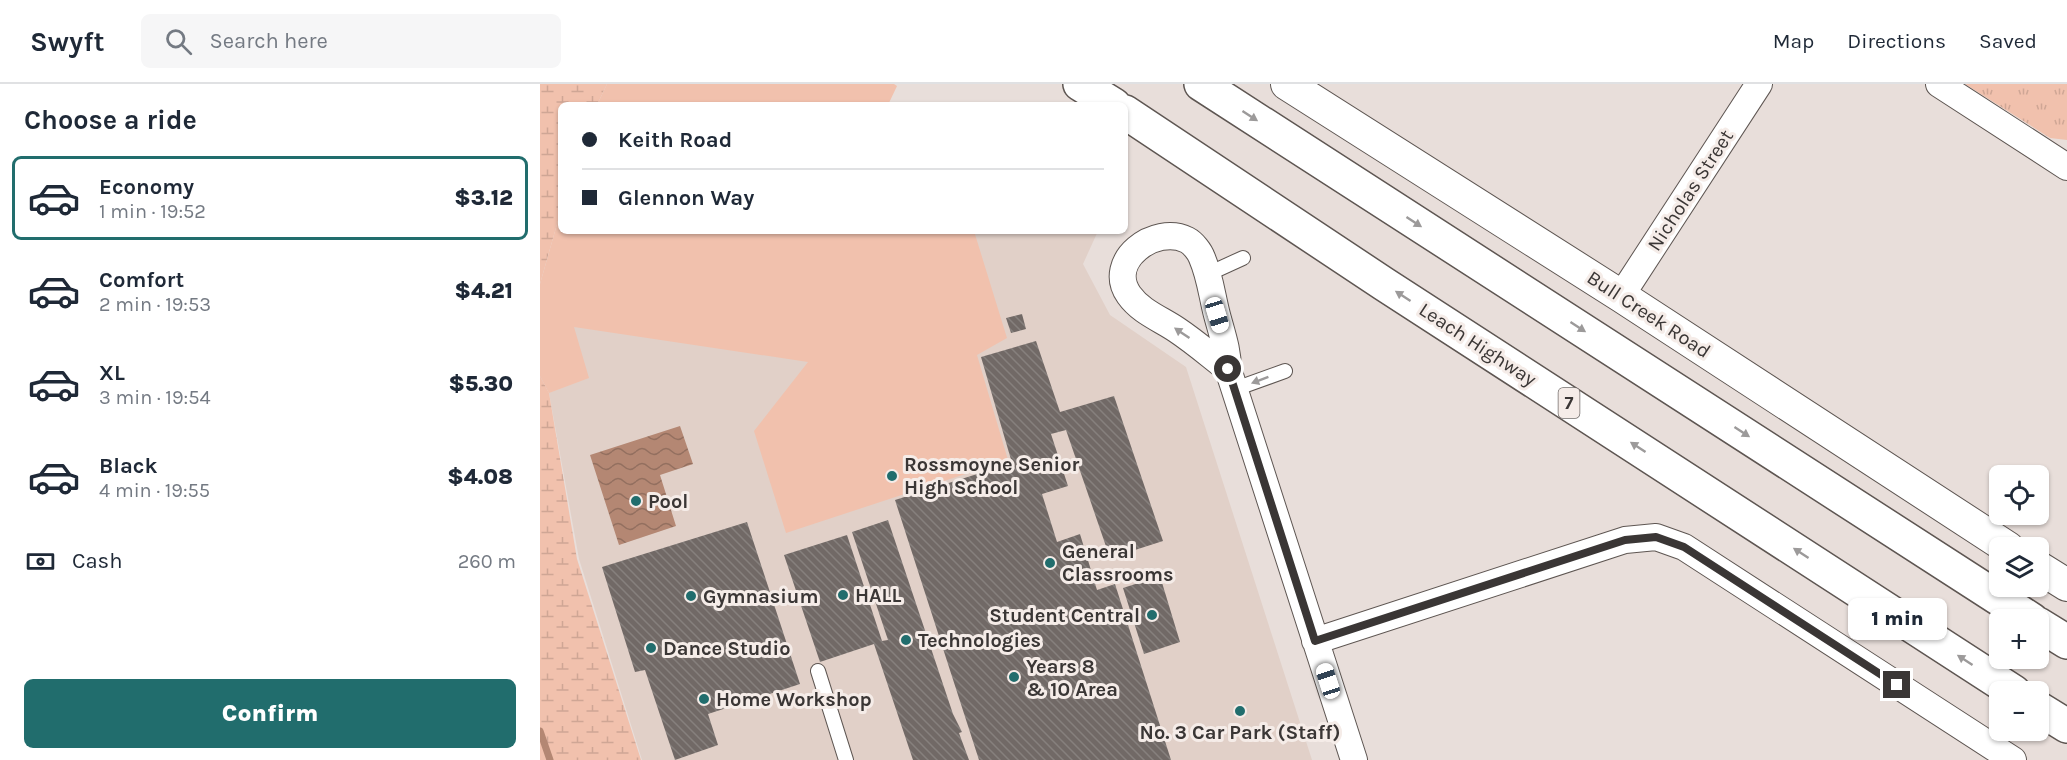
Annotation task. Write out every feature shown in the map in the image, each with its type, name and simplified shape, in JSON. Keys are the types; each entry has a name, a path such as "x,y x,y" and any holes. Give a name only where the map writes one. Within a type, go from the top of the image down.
{"highway":[{"path":"1080,84 1109,102"},
{"path":"1201,84 2015,609"},
{"name":"Leach Highway","path":"1128,114 1384,284 1997,681"},
{"path":"2049,631 2067,642"},
{"path":"2049,715 2067,726"}],"street":[{"name":"Bull Creek Road","path":"1287,84 1621,296 1991,537"},
{"name":"Nicholas Street","path":"1621,296 1759,84"},
{"path":"1939,84 2067,167"},
{"path":"1232,379 1185,335 1143,310 1128,294 1124,278 1125,265 1133,252 1156,238 1174,237 1188,241 1201,255 1208,273 1228,351 1232,379 1353,760"},
{"path":"1315,641 1625,540 1656,537 1684,547 2013,760"},
{"path":"2049,574 2067,585"}],"lane":[{"path":"1208,273 1243,258"},
{"path":"1232,379 1285,371"},
{"path":"818,671 846,760"}],"shaded area":[{"name":"Rossmoyne Senior High School","path":"560,234 1097,234 1083,264 1110,315 1186,367 1312,760 642,760 579,559 549,393 540,376 540,286"}],"green space":[{"path":"540,84 607,84 598,102 558,102 558,221 540,284"},
{"path":"607,84 894,84 897,86 889,102 598,102"},
{"path":"1965,84 2067,84 2067,140 2050,138"},
{"path":"558,221 558,234 975,234 1007,338 977,355 1008,460 786,533 754,431 808,362 574,327 589,378 549,393 540,376 540,284"},
{"path":"540,376 549,393 577,559 641,760 540,760"}],"water":[{"name":"Pool","path":"680,426 693,464 660,475 676,526 619,545 590,455"}],"building":[{"path":"1022,314 1026,329 1011,333 1006,318"},
{"path":"1036,341 1060,412 1114,396 1163,541 1110,558 1066,430 1051,434 1068,486 1042,494 1057,542 1080,534 1097,590 1115,584 1171,760 979,760 895,500 1012,463 981,357"},
{"name":"Technologies","path":"888,520 953,714 962,732 959,733 969,760 913,760 874,644 820,662 784,555 847,535 882,641 888,640 852,532"},
{"name":"Gymnasium","path":"747,522 800,684 708,714 718,745 675,760 645,670 635,672 602,567"},
{"name":"Student Central","path":"1160,576 1180,642 1144,654 1123,588"}],"waterway":[{"path":"540,731 550,760"}],"place":[{"name":"Rossmoyne Senior High School","path":"892,476"},
{"name":"Pool","path":"636,501"},
{"name":"General Classrooms","path":"1050,563"},
{"name":"HALL","path":"843,595"},
{"name":"Gymnasium","path":"691,596"},
{"name":"Student Central","path":"1152,615"},
{"name":"Technologies","path":"906,640"},
{"name":"Dance Studio","path":"651,648"},
{"name":"Years 8 & 10 Area","path":"1014,677"},
{"name":"Home Workshop","path":"704,699"},
{"name":"No. 3 Car Park (Staff)","path":"1240,711"}],"route":[{"path":"1228,369 1315,641 1625,540 1656,537 1684,547 1897,685"}]}
